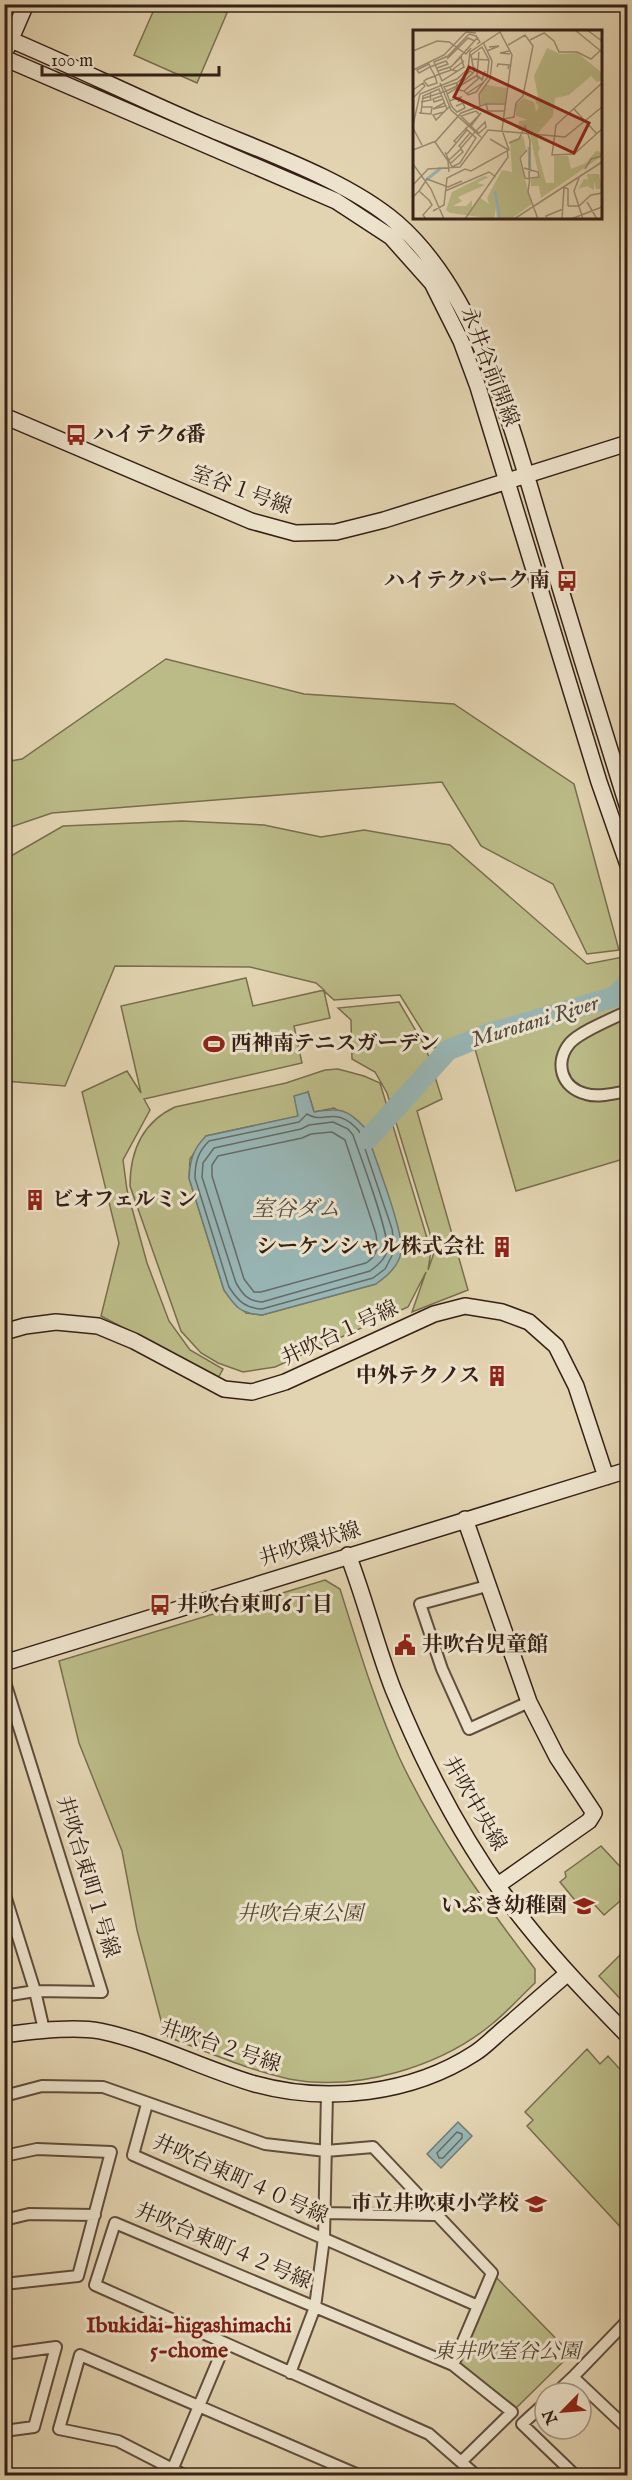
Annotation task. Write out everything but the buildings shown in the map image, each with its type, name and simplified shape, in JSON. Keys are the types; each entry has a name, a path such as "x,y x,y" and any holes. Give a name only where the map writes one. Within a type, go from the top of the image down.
{"street":[{"path":"7,43 26,4"},
{"name":"永井谷前開線","path":"7,43 305,169 355,195 397,223 444,274 474,330 491,370 627,808"},
{"name":"永井谷前開線","path":"4,58 336,201 391,237 432,283 461,341 507,480 599,782 627,865"},
{"name":"室谷１号線","path":"4,416 250,521 295,533 336,532 384,520 627,442"},
{"path":"627,1011 573,1041 562,1054 561,1069 568,1085 586,1095 605,1095 627,1090"},
{"name":"井吹台１号線","path":"4,1332 25,1326 56,1322 98,1326 134,1341 224,1389 252,1392 285,1382 434,1314 465,1306 502,1312 529,1323 556,1346 576,1386 606,1477"},
{"name":"井吹環状線","path":"4,1663 627,1470"},
{"path":"465,1520 529,1702 557,1757 594,1814 589,1821 498,1885"},
{"name":"井吹中央線","path":"348,1555 392,1686 427,1767 463,1830 525,1924 627,2036"},
{"path":"487,1586 420,1604 442,1669 469,1729 529,1702"},
{"name":"井吹台東町１号線","path":"4,1679 9,1706 102,1992 35,1991 4,1996"},
{"path":"4,1892 35,1991 44,2030"},
{"name":"井吹台２号線","path":"4,2035 44,2030 98,2031 161,2050 255,2084 300,2092 381,2090 435,2074 476,2053 568,1973"},
{"path":"4,2096 42,2086 103,2087 265,2144 326,2151 373,2147 492,2273 453,2366"},
{"path":"290,2373 315,2307 324,2238 327,2093"},
{"name":"井吹台東町４０号線","path":"147,2104 133,2155 478,2306"},
{"path":"4,2156 37,2149 111,2152 78,2276 4,2284"},
{"path":"325,2213 435,2215"},
{"path":"4,2220 29,2214 95,2215"},
{"name":"井吹台東町４２号線","path":"462,2461 512,2412 453,2366 115,2223 95,2285 429,2434 477,2475"},
{"path":"569,2381 626,2322 627,2324"},
{"path":"171,2473 225,2344"},
{"path":"4,2354 56,2347 34,2427 4,2431"},
{"path":"186,2475 171,2473 118,2441 59,2429 80,2355 361,2475"},
{"path":"573,2377 627,2429"},
{"path":"533,2414 522,2424 533,2434"},
{"path":"540,2441 576,2475"}],"green space":[{"path":"156,5 208,5 227,13 197,83 134,55"},
{"path":"166,659 304,694 454,704 574,784 619,950 587,954 553,884 481,846 442,782 52,813 5,829 5,762 22,759"},
{"path":"182,821 264,825 321,837 364,830 450,845 587,964 623,957 628,970 627,1158 516,1191 473,1042 433,1048 400,995 334,1000 324,991 330,1018 294,1026 302,1063 144,1099 150,1110 123,1160 127,1190 147,1263 169,1321 190,1350 223,1369 217,1380 101,1316 119,1243 82,1092 127,1071 141,1093 121,1006 246,978 253,1006 324,990 316,983 250,967 115,966 65,1086 5,1081 4,860 63,826"},
{"path":"399,1002 426,1048 442,1099 417,1111 468,1290 412,1312 426,1272 408,1307 275,1367 243,1372 218,1363 201,1353 181,1331 130,1186 133,1161 140,1139 147,1129 164,1113 175,1107 286,1083 325,1070 338,1069 364,1076 380,1083 431,1251 428,1270 435,1250 387,1093 375,1072 352,1059 351,1020 338,1008","holes":["308,1092 314,1112 334,1108 365,1128 398,1228 376,1284 262,1315 246,1313 224,1290 189,1178 190,1159 206,1136 299,1116"]},
{"name":"井吹台東公園","path":"325,1580 340,1589 382,1716 399,1757 428,1813 461,1867 535,1969 535,1983 492,2024 448,2053 396,2072 369,2079 342,2082 289,2079 258,2071 168,2037 162,2024 137,1930 122,1851 79,1743 59,1661"},
{"path":"601,1846 628,1875 627,1895 604,1915 592,1902 583,1910 560,1882 566,1877 565,1872"},
{"path":"627,1948 627,2006 599,1976"},
{"path":"587,2049 600,2064 608,2056 627,2077 627,2234 527,2126 533,2120 525,2112"},
{"name":"東井吹室谷公園","path":"492,2273 571,2354 544,2381 533,2381 533,2391 512,2412 453,2365"}],"water":[{"name":"室谷ダム","path":"308,1092 314,1112 342,1111 353,1116 365,1128 398,1228 401,1242 400,1257 392,1270 376,1284 262,1315 248,1313 235,1305 224,1290 189,1178 191,1160 195,1150 206,1136 298,1116 294,1096"},
{"path":"458,2122 472,2136 441,2168 427,2154"}],"waterway":[{"name":"Murotani River","path":"368,1139 448,1050 488,1034 614,997 628,984"}],"place":[{"name":"ハイテク6番","path":"76,435"},
{"name":"ハイテクパーク南","path":"567,581"},
{"name":"西神南テニスガーデン","path":"214,1044"},
{"name":"ビオフェルミン","path":"35,1200"},
{"name":"シーケンシャル株式会社","path":"502,1247"},
{"name":"中外テクノス","path":"497,1376"},
{"name":"井吹台東町6丁目","path":"160,1605"},
{"name":"井吹台児童館","path":"405,1645"},
{"name":"いぶき幼稚園","path":"584,1906"},
{"name":"市立井吹東小学校","path":"536,2204"}],"district":[{"name":"Ibukidai-higashimachi 5-chome","path":"189,2338"}]}
